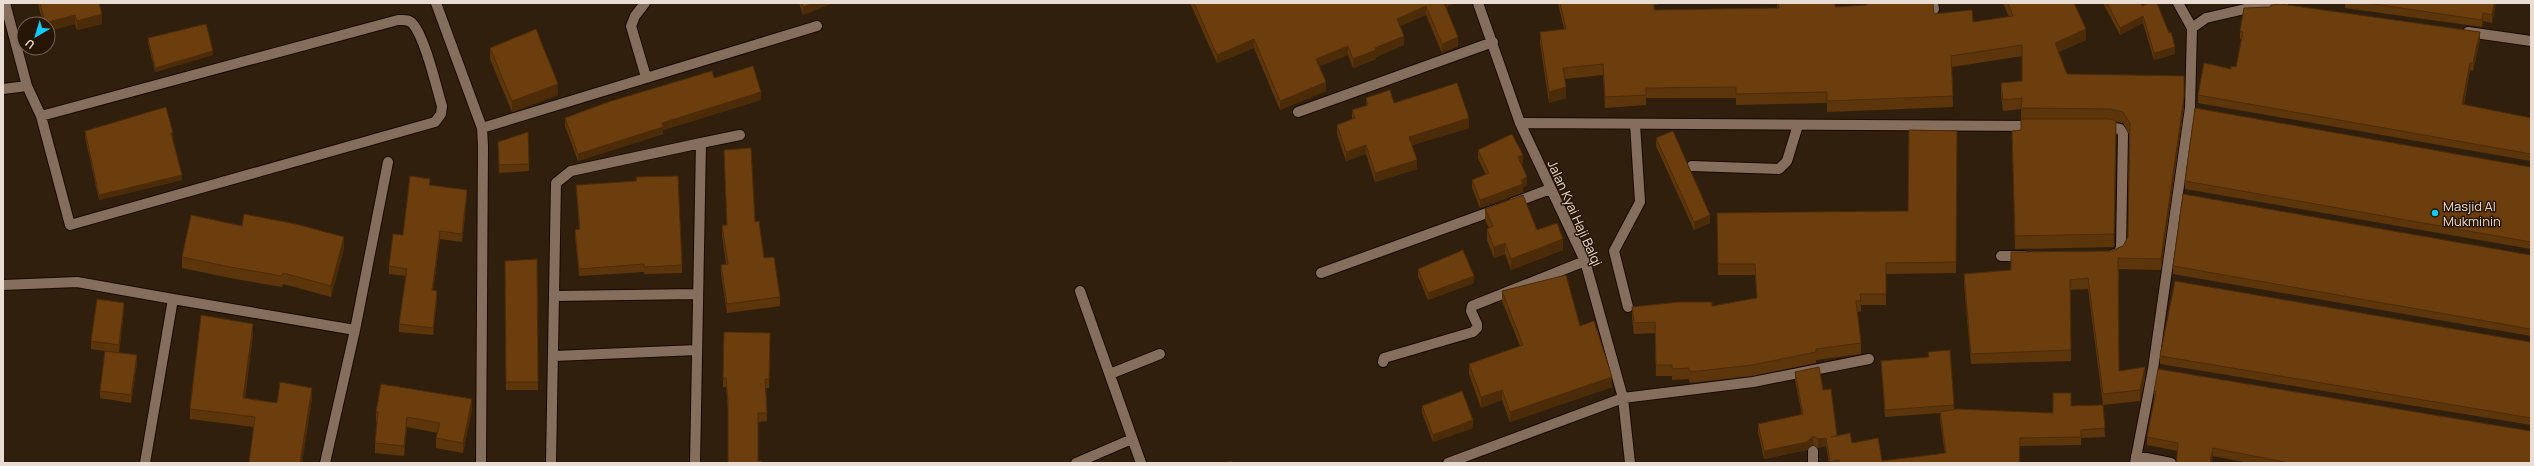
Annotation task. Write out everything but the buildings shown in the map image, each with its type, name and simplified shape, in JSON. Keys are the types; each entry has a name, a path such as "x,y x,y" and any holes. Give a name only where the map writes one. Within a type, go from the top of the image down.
{"street":[{"path":"5,3 27,86 41,116 70,225 435,122 441,114 442,106 419,34 412,23 407,20 398,20 41,116"},
{"path":"436,3 482,128 481,463"},
{"path":"645,3 635,16 631,26 646,77"},
{"name":"Jalan Kyai Haji Balqi","path":"1478,3 1493,42 1520,123 1550,190 1586,261 1623,398 1630,463"},
{"path":"2171,463 2136,460 2157,370 2164,280 2181,195 2193,109 2192,28 2178,3"},
{"path":"2192,28 2206,18 2245,9 2281,5 2296,7"},
{"path":"482,128 817,26"},
{"path":"2455,30 2531,41"},
{"path":"1298,112 1493,42"},
{"path":"3,89 27,86"},
{"path":"1520,123 2041,126"},
{"path":"1628,307 1614,251 1640,202 1635,124"},
{"path":"1692,166 1779,169 1787,161 1798,125"},
{"path":"2088,126 2111,126 2120,129 2123,134 2121,248 2118,253 2103,255"},
{"path":"551,463 556,183 571,171 740,135"},
{"path":"695,463 701,143"},
{"path":"325,463 355,330 388,162"},
{"path":"1321,273 1550,190"},
{"path":"2001,256 2033,256"},
{"path":"1383,362 1384,358 1473,332 1477,328 1477,324 1471,311 1472,306 1586,261"},
{"path":"2164,280 2180,283"},
{"path":"3,285 77,282 355,330"},
{"path":"1080,291 1141,463"},
{"path":"555,296 698,294"},
{"path":"145,463 173,299"},
{"path":"554,356 697,350"},
{"path":"1110,374 1160,354"},
{"path":"1448,463 1623,398 1753,382 1869,358"},
{"path":"1076,463 1132,439"},
{"path":"1813,451 1813,463"}],"place":[{"name":"Masjid Al Mukminin","path":"2435,213"}]}
